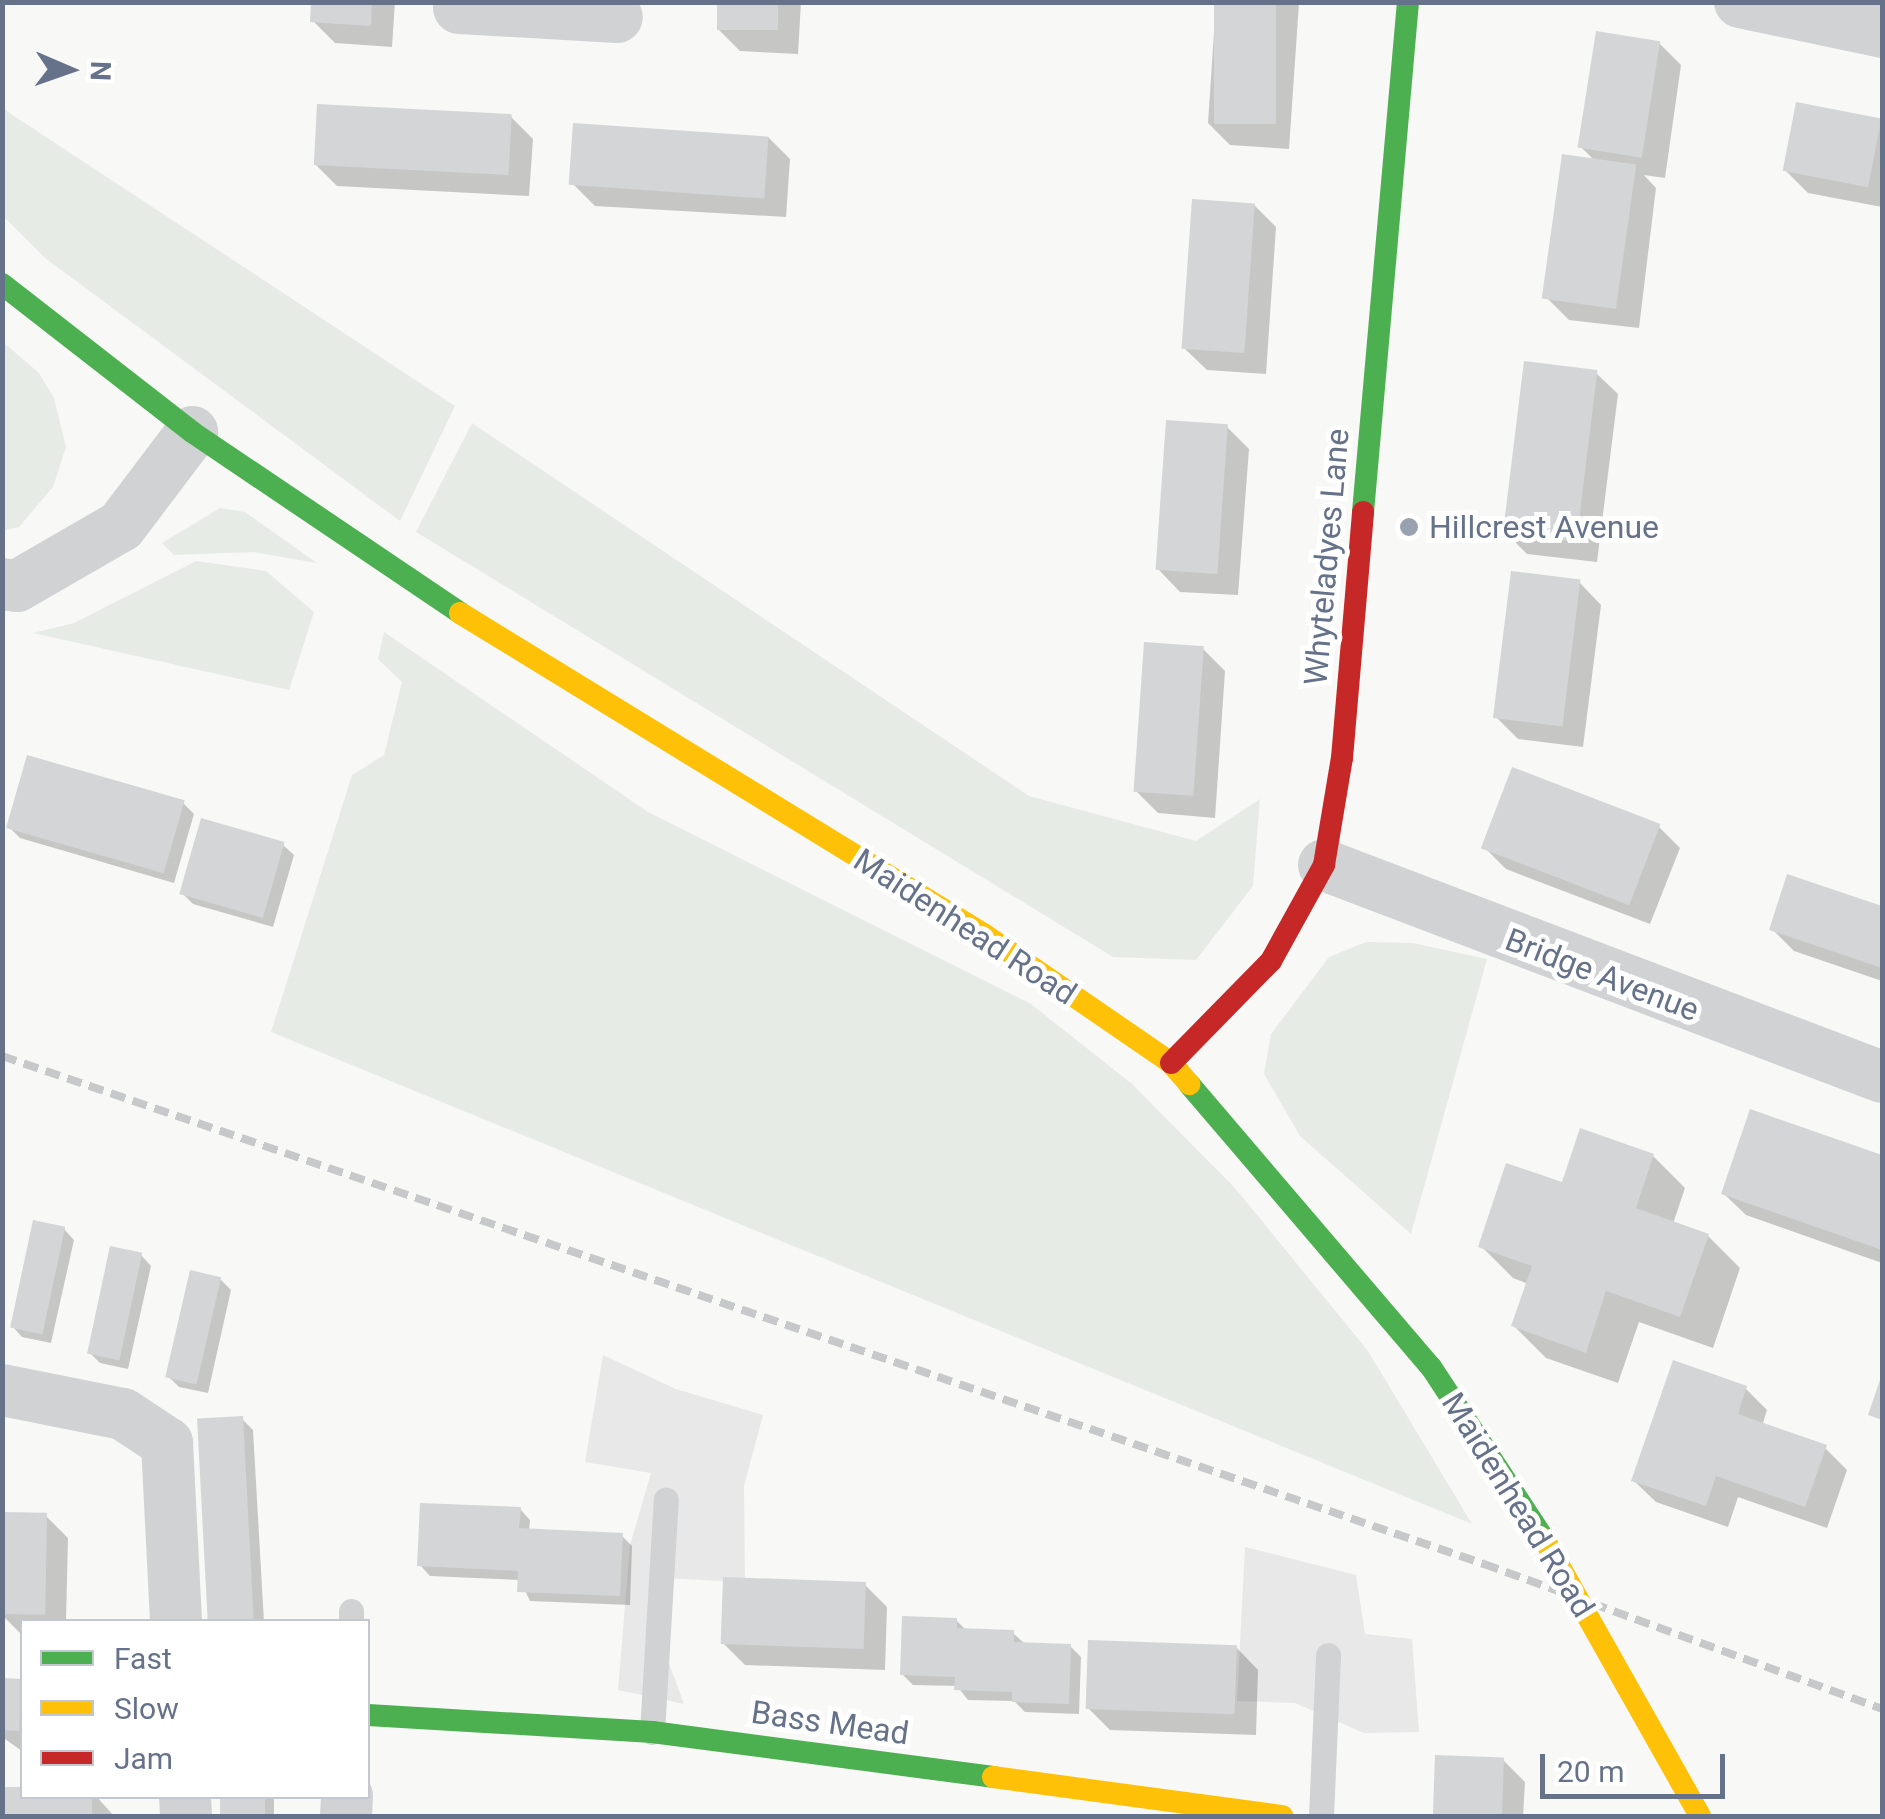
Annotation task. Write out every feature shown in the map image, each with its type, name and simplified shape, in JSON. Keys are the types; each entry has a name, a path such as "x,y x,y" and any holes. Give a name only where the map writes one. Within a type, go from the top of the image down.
{"main road":[{"name":"Whyteladyes Lane","path":"1171,1063 1271,961 1324,864 1342,758 1408,2"},
{"name":"Maidenhead Road","path":"2,284 192,432 386,567 985,935 1171,1063 1432,1367 1526,1507 1700,1816"},
{"name":"Bass Mead","path":"370,1715 652,1732 1282,1816"}],"street":[{"path":"1740,2 1882,32"},
{"path":"459,8 546,8 617,17"},
{"path":"2,584 16,586 121,526 192,432"},
{"name":"Bridge Avenue","path":"1324,864 1882,1077"},
{"path":"2,1390 123,1414 167,1443 176,1619"}],"lane":[{"path":"652,1732 666,1499"},
{"path":"1322,1816 1328,1655"}],"shaded area":[{"path":"2,108 455,406 400,521 45,258 3,216"},
{"path":"3,342 39,373 54,398 66,447 53,487 19,527 3,531"},
{"path":"472,423 1029,796 1196,841 1260,799 1253,886 1196,960 1113,957 416,532"},
{"path":"220,508 245,512 317,563 253,552 174,555 162,543"},
{"path":"196,561 266,571 314,612 289,690 33,633 74,623"},
{"path":"384,632 648,812 1031,1004 1132,1084 1235,1188 1368,1351 1472,1524 271,1032 352,775 384,755 402,682 378,659"},
{"path":"1366,942 1413,943 1487,959 1411,1234 1300,1136 1264,1074 1271,1034 1329,957"},
{"path":"603,1355 676,1389 763,1415 744,1486 745,1582 660,1578 655,1625 684,1704 618,1690 630,1545 651,1473 585,1462"},
{"path":"1245,1547 1356,1575 1365,1634 1412,1639 1419,1732 1364,1733 1295,1703 1237,1701"}],"building":[{"path":"311,2 372,2 371,26 310,22"},
{"path":"717,2 778,2 778,30 717,30"},
{"path":"1214,2 1276,2 1276,124 1214,124"},
{"path":"1596,31 1660,41 1642,158 1578,148"},
{"path":"1796,102 1881,119 1868,187 1783,171"},
{"path":"317,104 512,114 509,175 314,165"},
{"path":"573,123 769,137 764,199 569,185"},
{"path":"1562,154 1636,164 1616,309 1542,299"},
{"path":"1192,199 1255,203 1244,353 1182,349"},
{"path":"1524,361 1597,370 1576,542 1503,533"},
{"path":"1166,420 1228,424 1217,574 1156,570"},
{"path":"1511,571 1580,580 1562,726 1493,718"},
{"path":"1144,642 1204,646 1193,796 1134,792"},
{"path":"27,755 185,800 164,873 6,828"},
{"path":"1512,767 1660,824 1629,905 1481,848"},
{"path":"201,818 285,842 263,918 179,894"},
{"path":"1787,874 1882,906 1882,968 1769,930"},
{"path":"1750,1109 1882,1155 1882,1250 1721,1194"},
{"path":"1580,1128 1654,1154 1636,1208 1709,1234 1680,1317 1606,1291 1586,1353 1511,1326 1532,1266 1478,1247 1506,1163 1562,1182"},
{"path":"33,1220 65,1227 42,1334 10,1328"},
{"path":"110,1246 142,1253 119,1360 87,1354"},
{"path":"190,1270 221,1277 196,1384 165,1377"},
{"path":"1673,1360 1747,1386 1738,1414 1827,1445 1805,1507 1716,1476 1706,1506 1631,1481"},
{"path":"1882,1374 1882,1420 1868,1415"},
{"path":"243,1416 254,1619 208,1619 197,1418"},
{"path":"420,1503 521,1507 519,1528 623,1533 620,1596 517,1592 518,1571 417,1566"},
{"path":"2,1512 47,1513 45,1615 2,1614"},
{"path":"723,1577 866,1582 864,1649 721,1644"},
{"path":"902,1616 957,1618 957,1628 1014,1630 1014,1642 1071,1644 1069,1704 1012,1702 1012,1692 954,1690 955,1677 900,1675"},
{"path":"1088,1640 1237,1645 1235,1714 1086,1709"},
{"path":"2,1678 20,1679 19,1731 2,1730"},
{"path":"1435,1755 1504,1757 1502,1816 1433,1816"},
{"path":"2,1787 20,1787 20,1799 92,1799 92,1816 2,1816"},
{"path":"220,1799 265,1799 265,1816 220,1816"}],"railway":[{"path":"2,1056 1484,1564 1882,1709"}],"traffic: fast":[{"path":"1363,512 1408,2"},
{"path":"2,284 192,432 460,613"},
{"path":"1189,1084 1431,1367 1544,1539"},
{"path":"370,1715 652,1732 993,1777"}],"traffic: slow":[{"path":"460,613 985,935 1171,1063 1189,1084"},
{"path":"1544,1539 1700,1816"},
{"path":"993,1777 1282,1816"}],"traffic: jam":[{"path":"1171,1063 1271,961 1324,865 1342,758 1363,512"}],"place":[{"name":"Hillcrest Avenue","path":"1409,527"}]}
